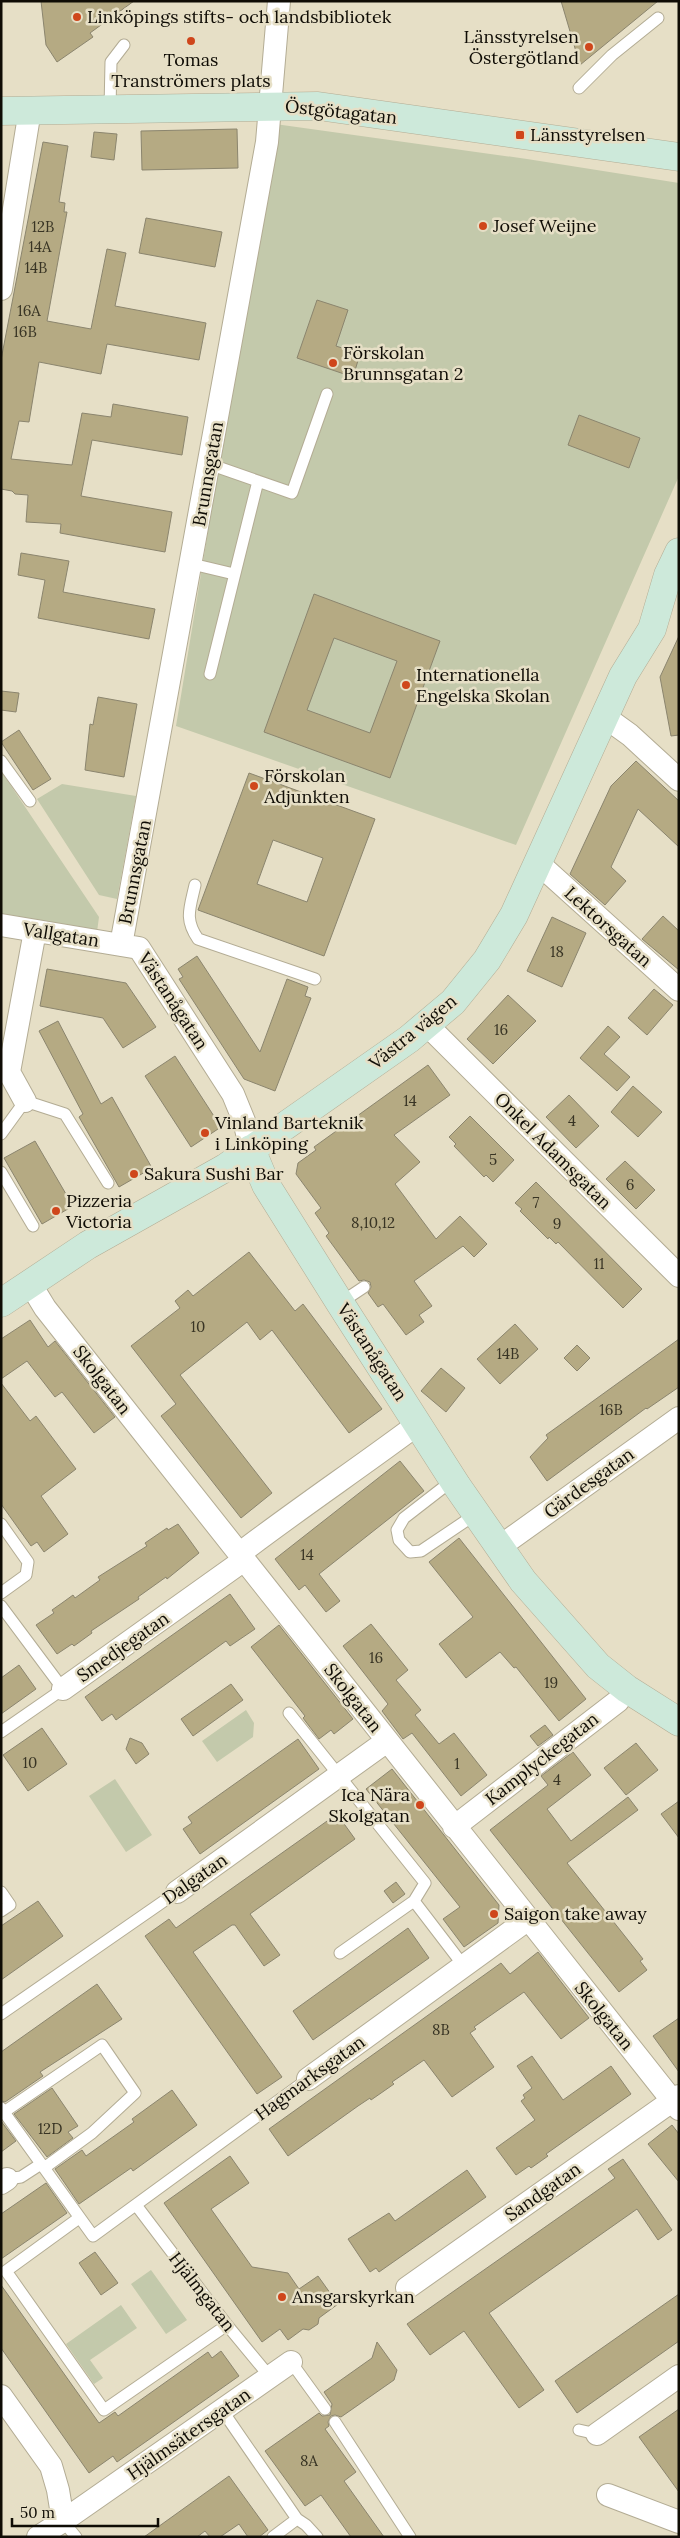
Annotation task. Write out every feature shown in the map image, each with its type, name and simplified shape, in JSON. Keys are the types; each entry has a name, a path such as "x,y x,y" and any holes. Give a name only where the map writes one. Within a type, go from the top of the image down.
{"main road":[{"name":"Östgötagatan","path":"1,111 270,105 318,106 679,157"},
{"name":"Västra vägen","path":"1,1303 88,1246 225,1168 427,1025 453,1002 487,960 514,915 623,676 652,629 673,564"},
{"name":"Västanågatan","path":"251,1149 266,1185 340,1304 498,1548 530,1590 582,1650 627,1689 679,1722"},
{"name":"Västra vägen","path":"1,1288 26,1274 88,1246"}],"street":[{"name":"Brunnsgatan","path":"121,945 192,564 267,142 279,1"},
{"path":"1,289 13,230 30,110"},
{"path":"605,717 630,736 679,780"},
{"name":"Lektorsgatan","path":"538,863 679,990"},
{"name":"Vallgatan","path":"1,925 121,945"},
{"path":"25,1101 9,1072 35,930"},
{"name":"Västanågatan","path":"121,945 140,948 221,1074 233,1094 244,1121 251,1149"},
{"name":"Onkel Adamsgatan","path":"427,1025 679,1276"},
{"name":"Skolgatan","path":"31,1285 54,1319 527,1920 677,2102"},
{"name":"Gärdesgatan","path":"498,1548 679,1418"},
{"name":"Smedjegatan","path":"63,1689 242,1557 296,1510 363,1465 418,1424"},
{"name":"Kamplyckegatan","path":"454,1826 610,1707 627,1689"},
{"name":"Dalgatan","path":"177,1892 387,1741"},
{"name":"Hagmarksgatan","path":"308,2079 527,1920"},
{"name":"Sandgatan","path":"407,2288 677,2102"},
{"name":"Hjälmsätersgatan","path":"38,2537 69,2529 222,2410 291,2362"},
{"path":"588,2432 679,2376"},
{"path":"1,2396 51,2466 69,2529"},
{"path":"608,2496 679,2522"}],"lane":[{"path":"579,88 612,55 658,18"},
{"path":"110,109 109,82 111,62 124,44"},
{"path":"210,464 292,493 327,394"},
{"path":"210,674 258,481"},
{"path":"192,564 234,574"},
{"path":"1,761 30,801"},
{"path":"195,885 189,912 190,926 198,939 316,979"},
{"path":"1,1134 25,1101 65,1114 108,1183"},
{"path":"1,1172 33,1226"},
{"path":"340,1304 364,1288"},
{"path":"454,1480 404,1518 397,1530 399,1540 410,1552 421,1552 476,1514"},
{"path":"1,1524 28,1562 26,1575 1,1593"},
{"path":"1,1606 63,1689"},
{"name":"Smedjegatan","path":"1,1732 63,1689"},
{"path":"289,1713 425,1883 414,1901 340,1953"},
{"path":"1,1892 10,1905 1,1911"},
{"name":"Dalgatan","path":"1,2014 177,1892"},
{"path":"414,1901 464,1965"},
{"path":"4,2181 21,2177 42,2166 92,2133 135,2093 102,2045 3,2110 42,2166 79,2218 6,2271 104,2410 227,2324"},
{"name":"Hagmarksgatan","path":"79,2218 92,2236 308,2079"},
{"name":"Hjälmgatan","path":"136,2205 270,2377"},
{"path":"291,2362 325,2409"},
{"path":"222,2410 298,2520 306,2525 317,2537"},
{"path":"335,2422 410,2537"},
{"path":"273,2537 298,2520"}],"green space":[{"path":"275,124 527,159 679,183 679,476 516,845 176,726"},
{"path":"1,771 99,917 97,932 1,917"},
{"path":"62,784 136,796 117,899 99,895 37,799"},
{"path":"246,1710 254,1723 253,1737 217,1762 202,1741"},
{"path":"115,1779 152,1835 126,1852 89,1796"},
{"path":"151,2270 187,2320 166,2334 131,2284"},
{"path":"121,2305 137,2328 90,2360 103,2378 94,2384 66,2344"}],"building":[{"name":"Linköpings stifts- och landsbibliotek","path":"41,1 134,1 90,33 93,37 57,62 46,45"},
{"name":"Länsstyrelsen Östergötland","path":"561,1 658,1 580,65"},
{"path":"237,129 238,168 142,170 141,131"},
{"path":"94,132 117,134 114,160 91,157"},
{"path":"43,142 68,146 59,202 65,203 64,212 67,212 47,321 91,329 107,249 126,253 115,306 206,323 199,360 107,344 101,374 39,362 29,422 19,421 11,459 72,465 82,413 111,417 113,404 188,417 182,455 92,440 81,496 172,512 165,552 60,533 61,524 26,522 28,495 15,494 12,491 1,489 1,360"},
{"path":"146,218 222,232 215,267 139,253"},
{"path":"317,300 348,310 336,346 360,354 353,377 297,358"},
{"path":"579,415 640,438 629,468 568,445"},
{"path":"21,553 69,561 63,592 155,609 149,639 38,618 45,580 18,575"},
{"name":"Internationella Engelska Skolan","path":"314,594 440,641 390,778 264,732","holes":["334,638 397,661 370,733 307,710"]},
{"path":"679,636 679,735 671,736 660,677"},
{"path":"1,691 19,693 16,712 1,710"},
{"path":"98,697 137,704 124,777 85,770 90,724 93,725"},
{"path":"19,730 51,779 33,790 1,742"},
{"path":"636,761 679,801 679,847 638,809 611,867 626,881 605,905 570,874 611,786"},
{"path":"249,773 375,819 324,956 198,910","holes":["273,840 323,858 307,902 257,884"]},
{"path":"663,916 679,931 679,970 642,939"},
{"path":"552,917 586,933 562,987 527,971"},
{"path":"197,956 260,1052 287,979 308,987 305,996 311,998 275,1091 244,1079 179,979 183,977 178,969"},
{"path":"47,969 126,983 156,1027 123,1048 103,1018 40,1006"},
{"path":"654,989 673,1005 647,1035 628,1018"},
{"path":"508,995 536,1021 493,1064 467,1039"},
{"path":"58,1021 101,1104 112,1097 152,1168 119,1187 79,1117 83,1114 39,1031"},
{"path":"608,1026 620,1037 604,1054 630,1077 617,1091 580,1058"},
{"path":"175,1056 221,1127 191,1147 145,1076"},
{"path":"428,1065 450,1095 394,1135 420,1162 395,1184 436,1239 460,1216 487,1244 474,1257 463,1246 414,1281 432,1306 419,1315 424,1322 406,1335 383,1304 378,1307 368,1293 371,1287 370,1282 359,1281 326,1236 329,1233 315,1213 321,1208 296,1174 298,1163 316,1150 314,1147"},
{"path":"633,1086 662,1112 638,1137 611,1112"},
{"path":"569,1095 599,1126 576,1148 546,1117"},
{"path":"470,1116 514,1160 493,1182 486,1175 484,1177 454,1146 456,1144 449,1137"},
{"path":"35,1141 73,1206 42,1224 4,1158"},
{"path":"625,1161 655,1190 636,1209 606,1179"},
{"path":"536,1182 642,1289 623,1308 558,1242 556,1244 549,1237 548,1239 520,1211 522,1209 515,1203"},
{"path":"249,1252 295,1311 303,1304 382,1409 349,1433 272,1330 260,1340 247,1322 180,1375 272,1493 241,1518 161,1416 176,1404 131,1346 180,1308 175,1301 188,1290 193,1296"},
{"path":"30,1320 48,1347 55,1341 115,1417 94,1433 62,1392 55,1397 27,1361 1,1379 1,1339"},
{"path":"515,1324 538,1349 500,1384 477,1359"},
{"path":"679,1339 679,1387 646,1408 547,1481 530,1457 548,1438 546,1435"},
{"path":"577,1345 590,1358 577,1371 564,1358"},
{"path":"441,1368 465,1388 446,1412 421,1391"},
{"path":"1,1383 30,1421 36,1416 76,1469 41,1496 68,1534 44,1552 37,1542 31,1546 1,1504"},
{"path":"400,1461 424,1491 319,1574 340,1601 326,1612 305,1585 299,1590 275,1559"},
{"path":"178,1524 199,1553 167,1579 166,1577 138,1597 139,1599 91,1631 92,1633 74,1646 72,1644 57,1654 36,1625 54,1613 52,1610 73,1595 75,1598 100,1580 98,1577 147,1546 145,1543 167,1528 168,1530"},
{"path":"459,1538 586,1699 559,1721 516,1667 514,1668 500,1652 466,1678 439,1644 473,1617 429,1562"},
{"path":"230,1594 255,1629 230,1646 226,1641 116,1720 112,1714 102,1721 85,1697"},
{"path":"371,1624 408,1670 396,1680 421,1710 415,1715 439,1744 454,1733 487,1775 461,1796 412,1733 403,1739 382,1711 388,1704 343,1646"},
{"path":"279,1625 353,1719 334,1734 331,1730 319,1739 303,1718 305,1716 251,1647"},
{"path":"19,1665 36,1689 1,1714 1,1678"},
{"path":"231,1684 243,1700 193,1736 181,1719"},
{"path":"545,1725 553,1735 538,1746 530,1736"},
{"path":"42,1728 67,1764 28,1791 3,1755"},
{"path":"130,1738 142,1743 149,1754 136,1764 126,1749"},
{"path":"298,1739 319,1769 200,1854 183,1829 192,1823 188,1817"},
{"path":"636,1743 658,1770 626,1795 604,1768"},
{"path":"573,1752 591,1775 547,1809 571,1841 628,1797 638,1810 567,1863 643,1959 640,1961 647,1970 619,1992 490,1830 548,1785 541,1776"},
{"path":"392,1769 499,1905 498,1923 464,1947 443,1919 460,1907 366,1789"},
{"path":"679,1801 679,1838 661,1814"},
{"path":"337,1814 355,1839 250,1914 280,1955 264,1966 235,1925 232,1925 193,1952 282,2077 257,2094 145,1936 169,1919 176,1928"},
{"path":"396,1882 405,1894 393,1903 384,1891"},
{"path":"38,1901 63,1936 1,1980 1,1926"},
{"path":"408,1928 429,1958 313,2040 293,2011"},
{"path":"538,1952 589,2018 561,2039 524,1992 474,2027 476,2029 470,2033 494,2067 452,2097 424,2060 392,2082 394,2084 371,2100 370,2098 358,2106 288,2156 269,2129 501,1963 510,1974"},
{"path":"97,1984 122,2019 40,2072 43,2076 5,2102 1,2101 1,2052"},
{"path":"679,2018 679,2072 653,2036"},
{"path":"532,2056 563,2100 611,2066 631,2094 546,2154 548,2156 531,2168 529,2166 516,2175 496,2148 535,2120 521,2101 525,2098 523,2095 532,2088 517,2066"},
{"path":"52,2088 78,2126 68,2132 73,2138 47,2157 14,2114"},
{"path":"172,2090 197,2125 133,2171 131,2168 79,2204 55,2169 82,2150 86,2156 134,2122 132,2119"},
{"path":"1,2121 16,2141 1,2152"},
{"path":"672,2125 679,2134 679,2182 648,2144"},
{"path":"230,2156 249,2183 211,2209 252,2267 288,2273 299,2289 318,2276 338,2304 319,2318 318,2324 309,2330 303,2329 288,2340 280,2329 262,2342 164,2203"},
{"path":"623,2159 672,2230 658,2240 637,2209 489,2313 544,2390 519,2408 464,2331 430,2355 407,2324 615,2178 608,2169"},
{"path":"467,2170 486,2197 379,2272 376,2268 370,2272 348,2239 389,2213 395,2221"},
{"path":"46,2183 67,2213 1,2259 1,2214"},
{"path":"95,2252 118,2283 101,2295 79,2263"},
{"path":"1,2285 99,2423 115,2412 118,2416 208,2352 212,2358 221,2351 239,2376 117,2462 113,2456 89,2473 1,2348"},
{"path":"679,2294 679,2341 577,2413 555,2381"},
{"path":"377,2342 397,2370 394,2380 341,2417 331,2416 328,2422 329,2426 325,2429 356,2472 344,2481 384,2537 351,2537 321,2495 305,2506 265,2451 319,2413 322,2416 330,2415 332,2404 324,2392 372,2358"},
{"path":"679,2409 679,2492 639,2437"},
{"path":"229,2476 268,2530 259,2537 248,2537 239,2524 220,2537 210,2537 205,2531 197,2537 144,2537"}],"place":[{"name":"Linköpings stifts- och landsbibliotek","path":"77,17"},
{"name":"Tomas Tranströmers plats","path":"191,41"},
{"name":"Länsstyrelsen Östergötland","path":"589,47"},
{"name":"Länsstyrelsen","path":"520,135"},
{"name":"Josef Weijne","path":"483,226"},
{"name":"Förskolan Brunnsgatan 2","path":"333,363"},
{"name":"Internationella Engelska Skolan","path":"406,685"},
{"name":"Förskolan Adjunkten","path":"254,786"},
{"name":"Vinland Barteknik i Linköping","path":"205,1133"},
{"name":"Sakura Sushi Bar","path":"134,1174"},
{"name":"Pizzeria Victoria","path":"56,1211"},
{"name":"Ica Nära Skolgatan","path":"420,1805"},
{"name":"Saigon take away","path":"494,1914"},
{"name":"Ansgarskyrkan","path":"282,2297"}]}
